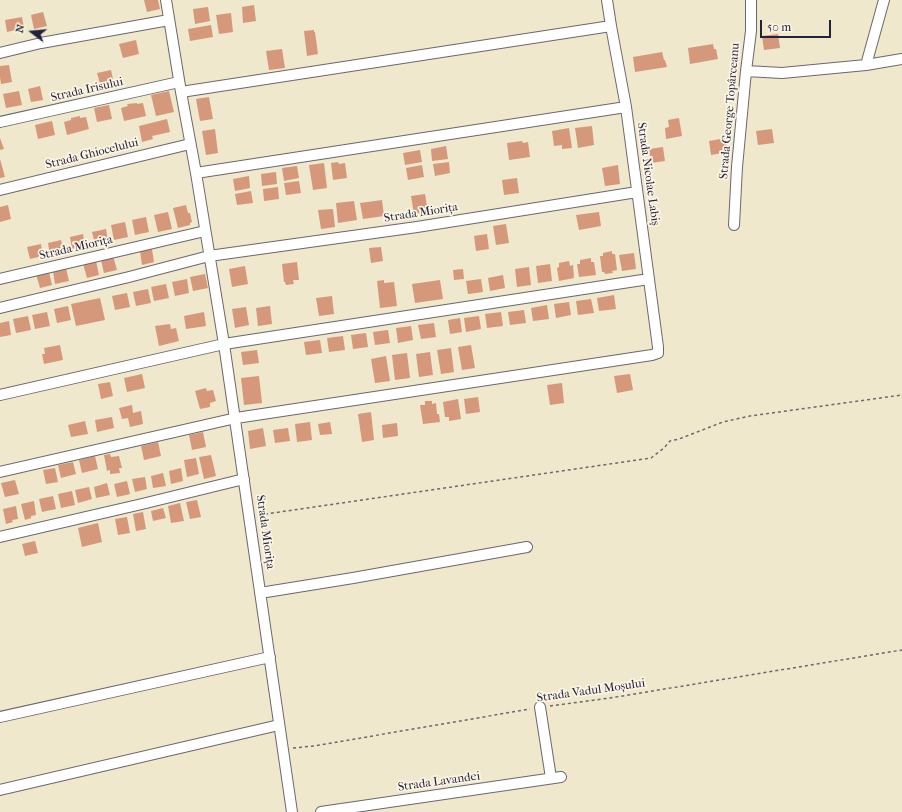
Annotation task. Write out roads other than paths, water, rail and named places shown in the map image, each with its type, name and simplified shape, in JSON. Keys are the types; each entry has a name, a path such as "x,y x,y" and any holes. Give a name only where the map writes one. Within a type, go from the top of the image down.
{"street":[{"name":"Strada Miorița","path":"168,0 169,20 196,173 236,418 292,812"},
{"name":"Strada Nicolae Labiș","path":"236,418 658,353 626,107 607,0"},
{"name":"Strada George Topârceanu","path":"734,225 746,72 751,31 751,0"},
{"path":"866,65 884,0"},
{"path":"0,53 41,43 169,20"},
{"name":"Strada Irisului","path":"0,122 180,87 611,26"},
{"path":"746,72 782,73 866,65 902,59"},
{"path":"196,173 626,107"},
{"name":"Strada Ghiocelului","path":"0,190 190,144"},
{"name":"Strada Miorița","path":"0,308 209,256 417,227 637,192"},
{"name":"Strada Miorița","path":"0,279 205,231"},
{"path":"0,395 224,344 649,279"},
{"path":"0,472 236,418"},
{"path":"0,537 244,479"},
{"path":"260,593 527,547"},
{"path":"0,717 270,657"},
{"name":"Strada Lavandei","path":"321,812 556,777 540,708"},
{"path":"0,790 280,725"}]}
